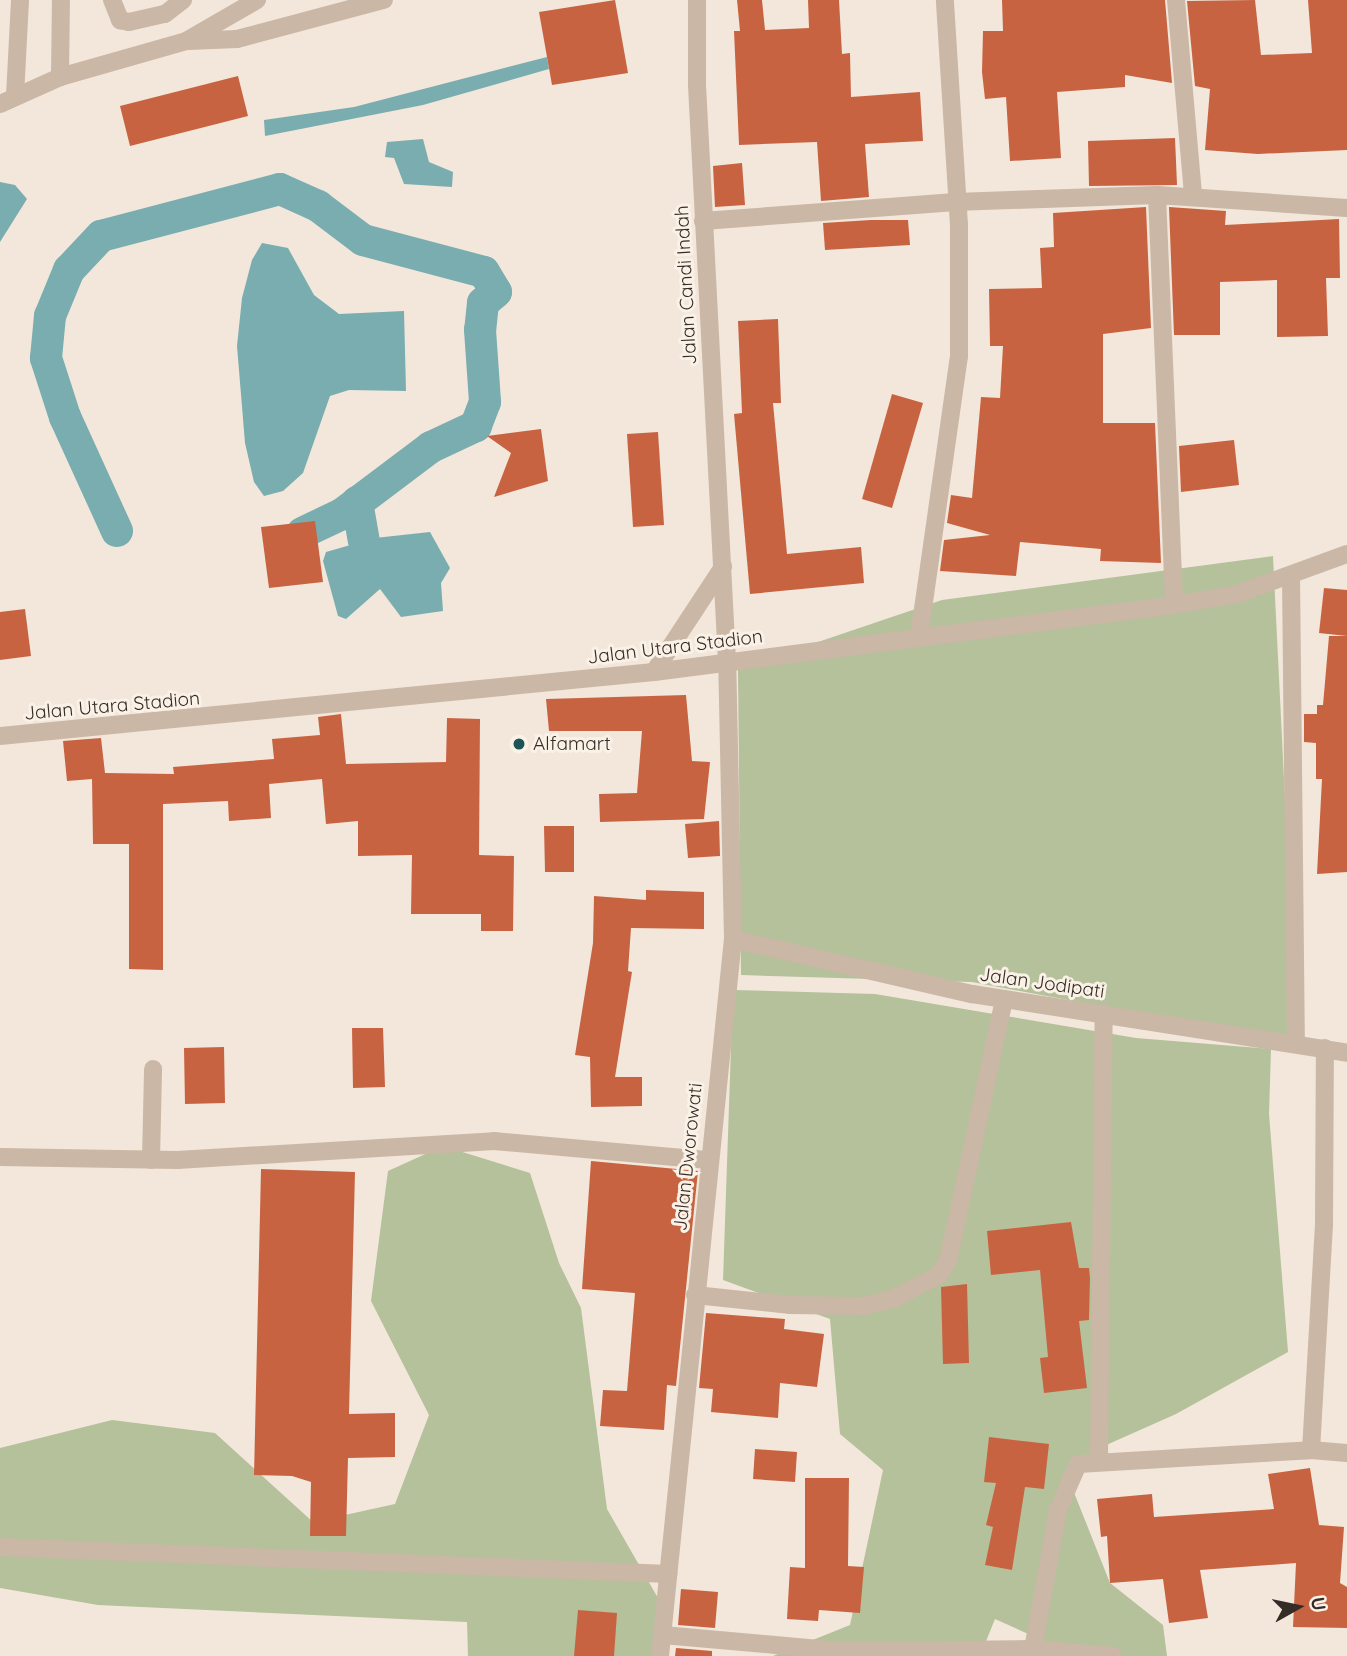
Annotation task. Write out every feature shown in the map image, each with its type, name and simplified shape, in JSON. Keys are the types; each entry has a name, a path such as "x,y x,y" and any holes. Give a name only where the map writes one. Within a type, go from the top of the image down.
{"street":[{"path":"7,100 20,0"},
{"path":"60,77 61,0"},
{"path":"111,0 120,20 129,22 165,14 183,0"},
{"path":"186,41 257,0"},
{"path":"7,100 60,77 186,41 237,38 384,0"},
{"name":"Jalan Candi Indah","path":"697,0 703,221 727,662"},
{"path":"919,637 959,356 945,0"},
{"path":"1176,0 1193,195"},
{"path":"703,221 955,202 1157,195 1193,195 1347,208"},
{"path":"1157,195 1174,604"},
{"name":"Jalan Utara Stadion","path":"0,736 654,672 1174,604 1237,594 1347,554"},
{"path":"654,672 723,566"},
{"path":"1291,576 1296,1042"},
{"name":"Jalan Dworowati","path":"660,1656 708,1160 733,939 727,662"},
{"name":"Jalan Jodipati","path":"733,939 1004,999 1347,1052"},
{"path":"695,1295 789,1305 864,1306 895,1298 939,1275 950,1252 1004,999"},
{"path":"1099,1460 1104,1013"},
{"path":"1311,1450 1324,1222 1325,1048"},
{"path":"151,1160 153,1069"},
{"path":"0,1157 151,1160 494,1141 708,1160"},
{"path":"1033,1649 1058,1510 1069,1478 1078,1464 1099,1460 1311,1450 1347,1453"},
{"path":"0,1547 668,1574"},
{"path":"663,1635 845,1653 1033,1649 1113,1656"}],"green space":[{"path":"1273,556 1297,1043 972,982 741,975 738,669 942,600"},
{"path":"733,990 875,994 1136,1038 1271,1049 1269,1114 1288,1352 1176,1414 1104,1446 1071,1485 1110,1583 1163,1625 1167,1656 1067,1656 1066,1651 995,1619 980,1656 773,1656 850,1625 883,1470 840,1434 830,1319 723,1280"},
{"path":"443,1146 530,1173 559,1263 581,1308 607,1509 666,1612 660,1656 468,1656 467,1622 98,1605 0,1588 0,1448 112,1420 215,1433 313,1522 395,1504 429,1415 371,1301 388,1171"}],"water":[{"path":"547,57 549,69 423,105 265,136 264,120 354,107"},
{"path":"423,139 429,162 453,172 452,187 404,184 394,158 385,157 387,142"},
{"path":"0,182 15,185 27,199 0,242"},
{"path":"262,243 288,248 314,295 339,314 404,311 406,391 349,390 330,396 303,473 283,491 264,496 254,482 245,443 237,346 242,298 252,260"},
{"path":"430,532 450,568 441,583 443,611 401,617 380,589 346,619 338,616 323,561 326,552 375,538"}],"building":[{"path":"615,0 628,73 552,85 539,12"},
{"path":"737,0 762,0 765,30 809,28 808,0 839,0 842,54 850,53 851,97 920,92 923,141 865,144 869,197 821,201 817,142 739,145 734,31 740,31"},
{"path":"1002,0 1165,0 1172,83 1125,75 1125,87 1057,92 1061,158 1010,161 1006,97 985,99 982,72 983,31 1003,31"},
{"path":"1255,0 1261,55 1312,53 1308,0 1347,0 1347,150 1258,154 1205,150 1210,89 1195,86 1187,1"},
{"path":"238,76 248,116 130,146 120,106"},
{"path":"1175,138 1177,185 1089,186 1088,141"},
{"path":"742,163 745,205 715,207 713,166"},
{"path":"1146,207 1151,328 1103,334 1103,423 1155,423 1161,563 1100,561 1101,549 1020,542 1016,576 940,571 944,540 990,535 947,523 951,495 972,498 981,397 1000,398 1003,346 990,346 989,289 1042,288 1040,248 1054,247 1053,213"},
{"path":"1169,207 1226,211 1225,225 1339,219 1340,278 1326,278 1328,336 1277,337 1277,280 1220,282 1220,335 1174,335"},
{"path":"908,220 910,245 825,250 823,223"},
{"path":"778,319 781,403 773,403 787,554 861,547 864,583 750,594 734,414 742,413 738,321"},
{"path":"892,394 923,403 892,508 862,499"},
{"path":"541,429 548,481 494,497 511,453 487,436"},
{"path":"658,432 664,525 633,527 627,434"},
{"path":"1234,440 1239,485 1181,492 1179,446"},
{"path":"315,521 323,582 269,588 261,527"},
{"path":"1324,588 1347,590 1347,636 1319,633"},
{"path":"25,609 31,656 0,660 0,612"},
{"path":"1329,636 1347,636 1347,872 1317,874 1322,779 1316,779 1316,743 1304,742 1304,714 1317,714 1317,705 1323,705"},
{"path":"686,695 692,761 710,762 704,819 600,822 599,794 637,793 642,731 549,731 546,699"},
{"path":"341,714 346,764 446,762 447,718 480,719 479,855 514,856 513,931 481,931 481,914 411,914 412,855 358,856 358,821 326,824 322,779 269,784 271,818 229,821 228,801 163,804 163,970 129,969 129,844 93,844 92,779 67,781 63,741 101,738 105,773 174,774 173,767 274,759 272,739 320,735 318,717"},
{"path":"719,821 720,856 688,858 685,824"},
{"path":"544,826 574,826 574,872 545,872"},
{"path":"646,890 704,892 704,929 631,928 628,971 632,972 615,1077 642,1077 642,1106 591,1107 590,1057 575,1055 593,943 594,896 646,900"},
{"path":"352,1028 383,1028 385,1087 353,1088"},
{"path":"224,1047 225,1103 185,1104 184,1048"},
{"path":"591,1161 698,1171 676,1386 667,1385 664,1430 600,1426 603,1390 627,1391 635,1293 582,1289"},
{"path":"261,1169 355,1172 349,1414 395,1413 395,1457 348,1458 346,1536 310,1536 311,1482 292,1476 254,1475"},
{"path":"1071,1222 1079,1268 1089,1268 1090,1278 1089,1320 1079,1321 1087,1388 1044,1393 1040,1358 1048,1357 1040,1270 991,1275 987,1231"},
{"path":"967,1284 969,1363 943,1364 941,1287"},
{"path":"706,1313 785,1319 784,1329 824,1334 817,1387 780,1383 778,1418 711,1412 713,1389 699,1388"},
{"path":"989,1437 1049,1444 1044,1489 1025,1487 1012,1570 985,1565 993,1527 986,1525 996,1483 984,1482"},
{"path":"755,1449 797,1452 795,1482 753,1479"},
{"path":"1310,1468 1319,1525 1344,1527 1340,1583 1347,1587 1347,1628 1293,1627 1296,1563 1200,1570 1208,1618 1169,1623 1163,1579 1110,1583 1107,1536 1101,1537 1097,1499 1152,1494 1154,1517 1274,1509 1268,1474"},
{"path":"805,1478 849,1478 848,1566 864,1567 860,1613 819,1610 818,1621 787,1619 790,1567 805,1568"},
{"path":"681,1589 718,1592 715,1628 678,1625"},
{"path":"578,1610 617,1613 614,1656 574,1656"},
{"path":"676,1648 712,1651 712,1656 675,1656"}],"waterway":[{"path":"117,531 65,417 46,358 50,316 69,270 101,236 280,189 318,206 363,240 484,272 496,292 483,303 480,330 485,402 476,426 431,447 342,514 302,533"},
{"path":"357,502 364,540"}],"place":[{"name":"Alfamart","path":"519,744"}]}
